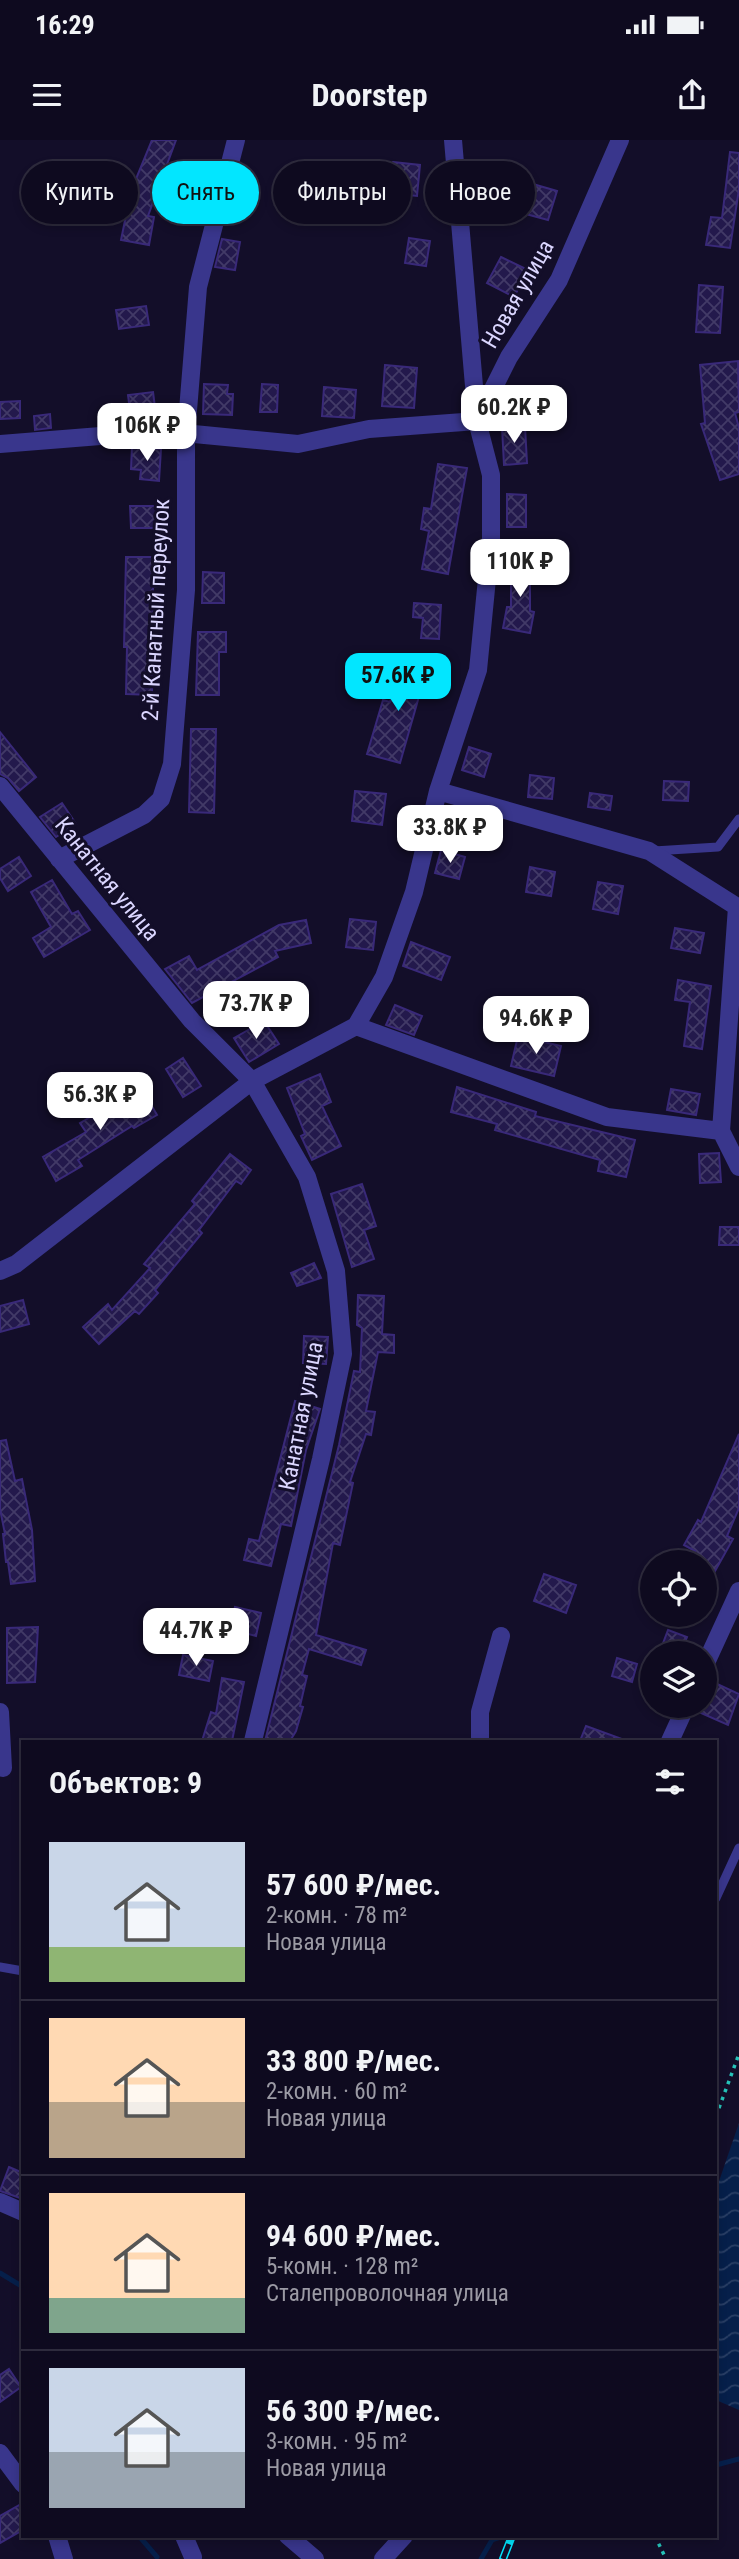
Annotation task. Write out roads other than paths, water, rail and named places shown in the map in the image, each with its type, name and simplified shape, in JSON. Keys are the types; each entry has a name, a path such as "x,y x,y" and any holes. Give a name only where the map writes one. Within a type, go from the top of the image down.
{"street":[{"name":"2-й Канатный переулок","path":"59,859 144,815 161,799 173,764 186,590 186,435 198,287 236,140"},
{"path":"0,1271 16,1264 251,1081 356,1026 384,977 414,892 438,791 478,670 491,538 491,475 477,421 453,140"},
{"name":"Новая улица","path":"477,421 509,357 559,280 620,140"},
{"path":"0,444 163,431 298,444 369,429 477,421"},
{"name":"Канатная улица","path":"0,786 192,1021 251,1081 307,1177 336,1271 343,1354 253,1740"},
{"path":"438,791 649,851 738,908 721,1131 739,1167"},
{"path":"356,1026 607,1117 721,1131"},
{"path":"716,1641 739,1591"},
{"path":"480,1740 480,1712 501,1636"},
{"path":"0,1712 3,1768"},
{"path":"670,1740 681,1718"},
{"path":"0,2202 21,2211"},
{"path":"0,2453 14,2476"},
{"path":"58,2538 64,2559"},
{"path":"185,2538 193,2558"},
{"path":"290,2538 315,2559"},
{"path":"383,2559 402,2538"}],"lane":[{"path":"649,851 718,847 739,819"},
{"path":"717,1896 739,1848"},
{"path":"0,1966 21,1971"}],"water":[{"path":"739,2123 739,2410 717,2400 717,2187"}],"waterway":[{"path":"0,2273 21,2286"},
{"path":"717,2465 739,2459"},
{"path":"141,2538 157,2557"},
{"path":"481,2559 492,2540 498,2538"}],"railway":[{"path":"503,2559 511,2538"}]}
